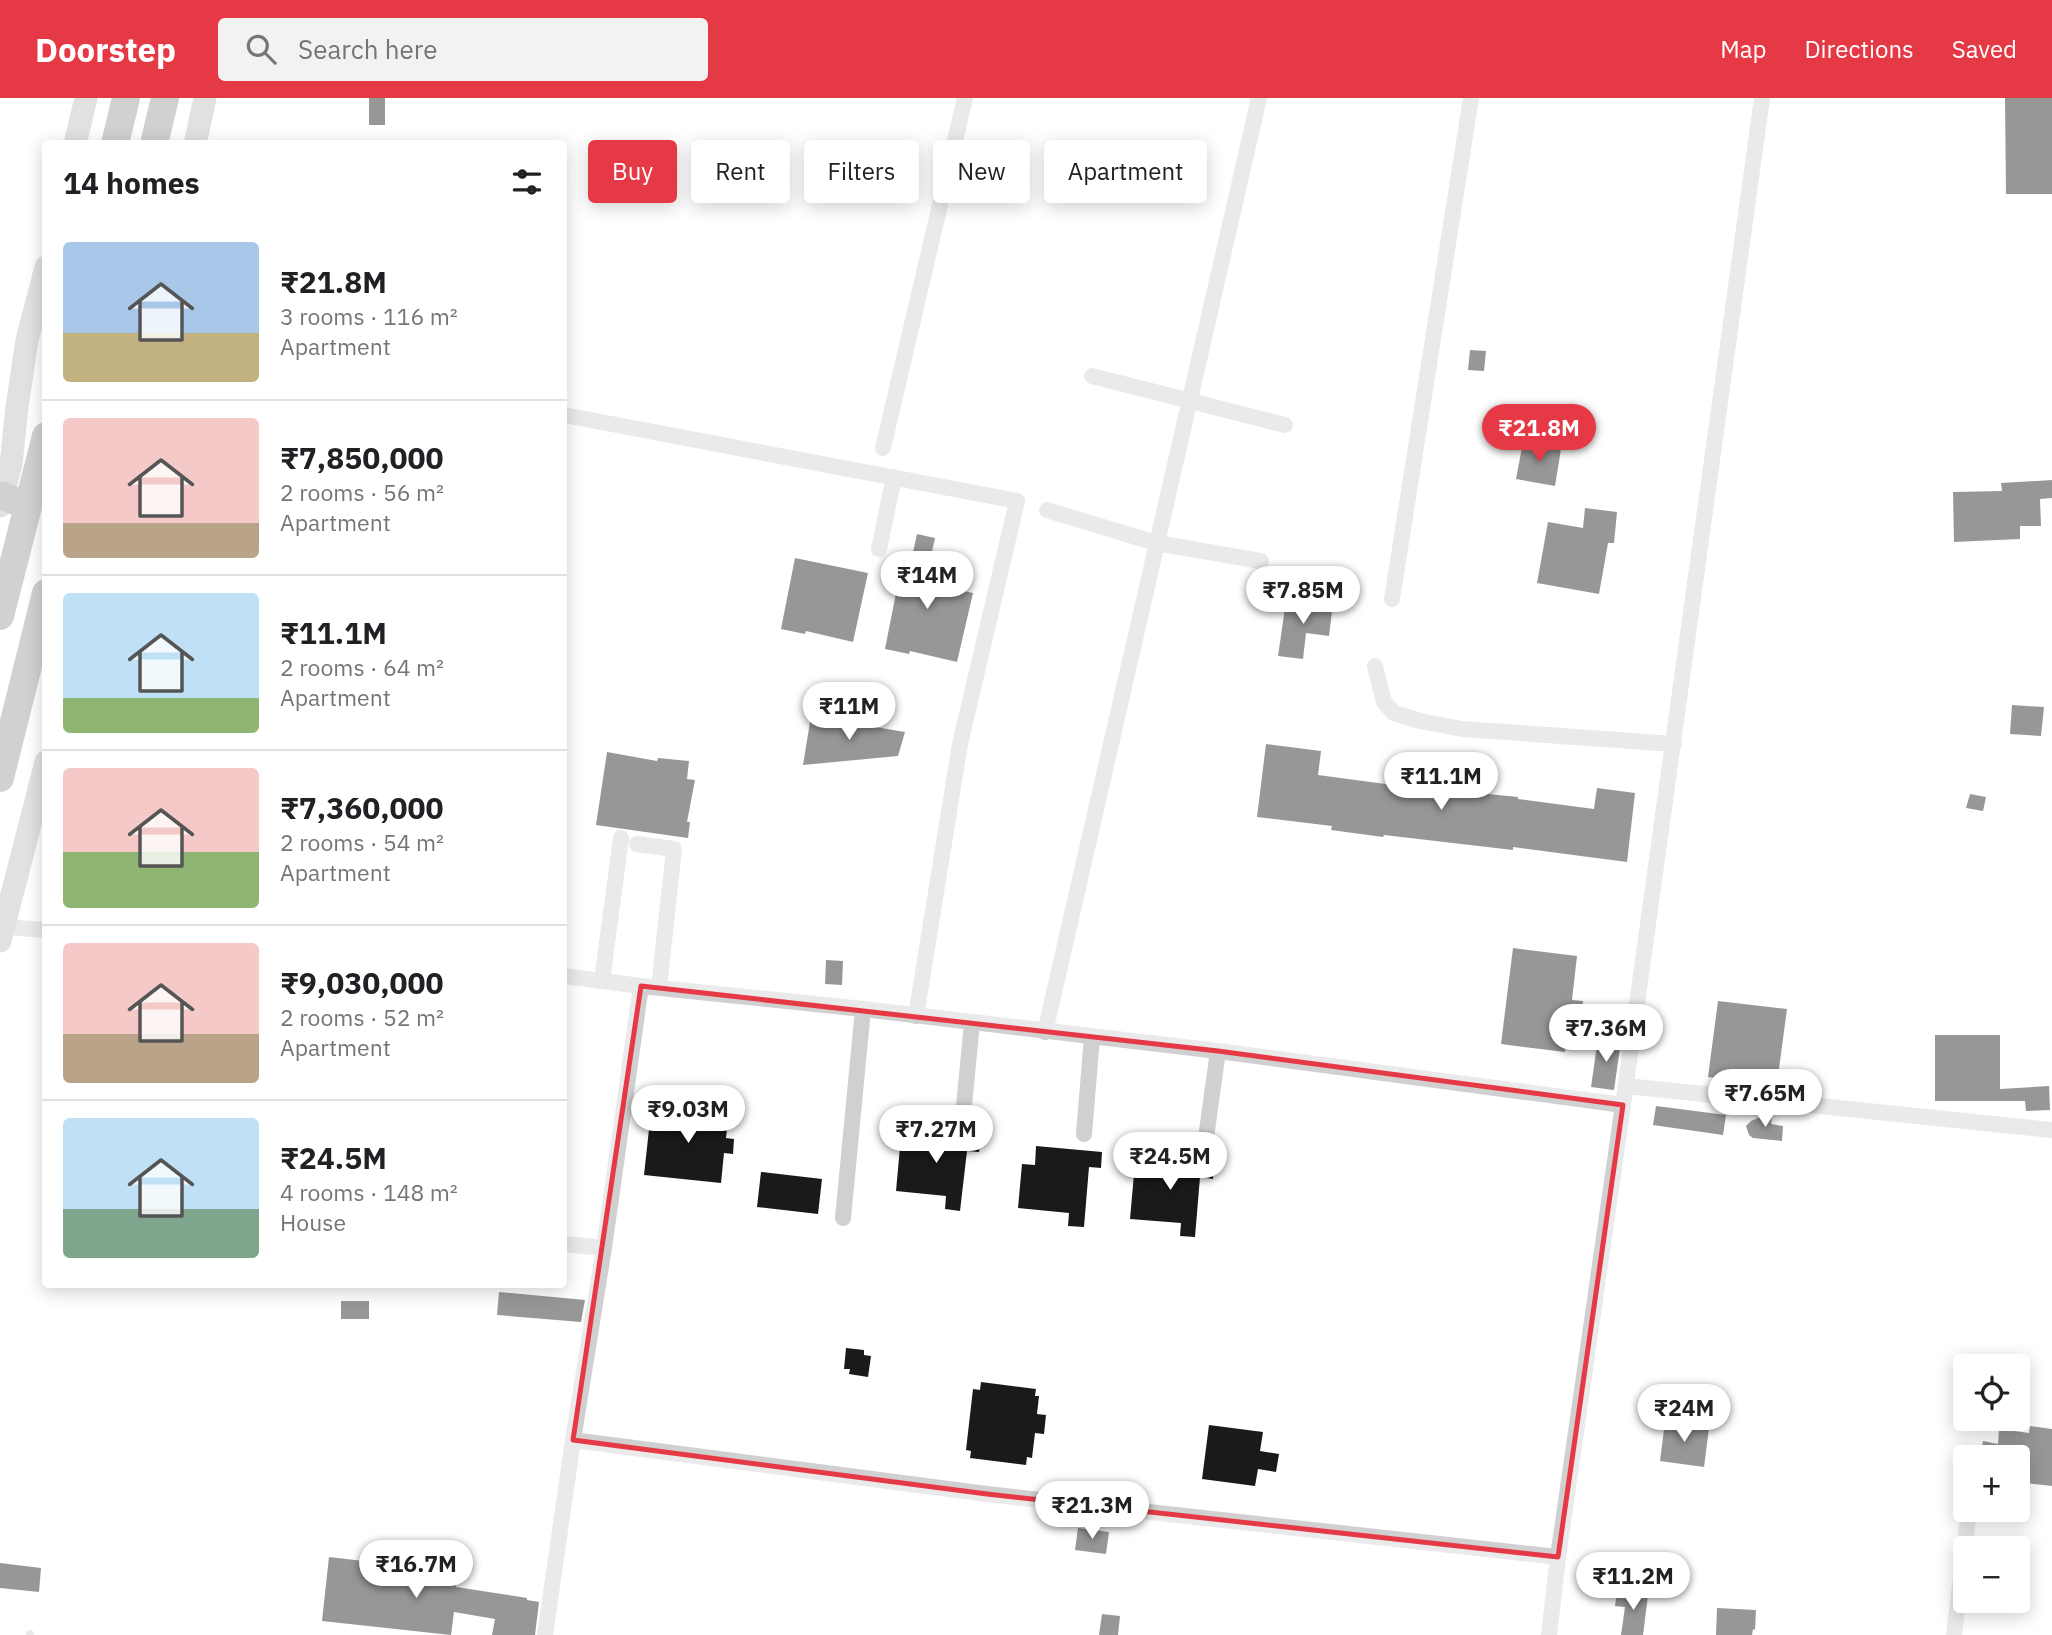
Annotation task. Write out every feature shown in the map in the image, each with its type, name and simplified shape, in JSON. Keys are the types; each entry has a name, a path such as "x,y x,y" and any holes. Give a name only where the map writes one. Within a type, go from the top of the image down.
{"highway":[{"path":"117,140 126,98"},
{"path":"155,140 165,98"},
{"path":"0,616 10,503 42,443"},
{"path":"0,778 36,673 42,625"}],"street":[{"path":"76,140 86,98"},
{"path":"196,140 205,98"},
{"path":"883,448 964,98"},
{"path":"1045,1031 1259,98"},
{"path":"1392,599 1471,98"},
{"path":"1549,1635 1762,98"},
{"path":"10,503 16,407 27,340 42,282"},
{"path":"1092,376 1285,425"},
{"path":"567,416 1017,501 960,744 916,1016"},
{"path":"879,549 894,477"},
{"path":"1047,510 1156,543 1261,561"},
{"path":"1375,666 1384,702 1394,713 1420,721 1462,729 1674,744"},
{"path":"42,778 2,934 42,930"},
{"path":"602,981 621,838"},
{"path":"637,844 672,848 674,852 659,988"},
{"path":"567,976 1218,1051 1623,1105"},
{"path":"545,1635 641,986"},
{"path":"844,1218 863,1009"},
{"path":"962,1115 972,1023"},
{"path":"1084,1133 1092,1037"},
{"path":"1205,1145 1218,1051"},
{"path":"1626,1086 2052,1130"},
{"path":"567,1244 604,1248"},
{"path":"573,1440 987,1494 1558,1557"},
{"path":"1954,1635 1968,1522"}],"highlighted area":[{"path":"641,986 1218,1051 1623,1105 1558,1557 987,1494 573,1440"}],"building":[{"path":"369,98 385,98 385,125 369,125"},
{"path":"2005,98 2052,98 2052,194 2006,194"},
{"path":"1470,350 1486,351 1484,371 1468,370"},
{"path":"1523,442 1561,449 1555,486 1516,479"},
{"path":"2052,480 2052,498 2040,499 2041,526 2020,526 2020,539 1954,542 1953,492 2002,491 2001,483"},
{"path":"1585,508 1617,512 1614,543 1608,543 1599,594 1537,583 1548,522 1583,528"},
{"path":"917,534 935,538 925,583 973,593 957,662 910,651 909,654 885,649 899,578 907,579"},
{"path":"795,558 868,573 853,642 806,631 805,634 781,629"},
{"path":"1286,601 1316,605 1317,602 1333,603 1329,636 1306,633 1303,659 1278,656"},
{"path":"2012,705 2044,707 2041,736 2010,734"},
{"path":"811,716 905,732 898,756 803,765"},
{"path":"1266,744 1321,751 1318,775 1468,795 1468,792 1518,797 1594,809 1597,788 1635,793 1627,862 1513,847 1513,850 1383,837 1331,830 1332,826 1257,817"},
{"path":"607,752 657,761 658,758 689,761 687,779 695,780 687,822 690,822 688,838 596,825"},
{"path":"1970,794 1986,797 1983,811 1966,808"},
{"path":"1513,948 1577,956 1572,1000 1583,1001 1579,1036 1567,1034 1565,1052 1501,1044"},
{"path":"826,960 843,961 842,985 825,984"},
{"path":"1718,1001 1787,1009 1776,1091 1753,1089 1754,1083 1733,1080 1731,1074 1730,1080 1708,1077"},
{"path":"1935,1035 2000,1035 2000,1089 2049,1086 2050,1110 2026,1111 2025,1101 1935,1101"},
{"path":"1598,1038 1621,1041 1614,1090 1591,1087"},
{"path":"692,1106 714,1108 713,1118 728,1119 726,1138 734,1139 733,1154 724,1153 721,1183 644,1175 651,1111 692,1114"},
{"path":"1656,1106 1726,1115 1723,1135 1653,1125"},
{"path":"1773,1112 1771,1124 1783,1126 1782,1141 1753,1138 1749,1135 1746,1126 1751,1121"},
{"path":"915,1129 981,1136 979,1152 967,1151 960,1211 945,1209 946,1196 896,1191 900,1147 913,1148"},
{"path":"1036,1146 1102,1152 1101,1168 1089,1167 1084,1227 1068,1226 1069,1213 1018,1208 1022,1164 1035,1165"},
{"path":"1148,1157 1214,1162 1213,1179 1200,1177 1195,1237 1180,1236 1181,1223 1130,1219 1134,1174 1147,1176"},
{"path":"761,1172 822,1179 818,1214 757,1207"},
{"path":"499,1292 585,1300 581,1322 497,1315"},
{"path":"341,1301 369,1301 369,1319 341,1319"},
{"path":"846,1348 864,1350 864,1355 871,1356 868,1377 849,1374 850,1369 844,1369"},
{"path":"981,1382 1036,1389 1035,1396 1039,1396 1037,1414 1046,1415 1044,1434 1035,1433 1032,1458 1027,1457 1026,1465 970,1458 971,1451 966,1450 973,1389 980,1390"},
{"path":"1665,1422 1709,1428 1704,1467 1660,1461"},
{"path":"1209,1425 1263,1432 1260,1451 1279,1454 1276,1472 1258,1469 1255,1486 1202,1479"},
{"path":"2030,1426 2052,1429 2052,1486 2030,1483 2030,1445 1982,1445 1983,1441 1998,1444 1999,1431 2029,1433"},
{"path":"1078,1528 1109,1532 1106,1554 1075,1550"},
{"path":"329,1557 458,1572 456,1587 539,1602 535,1635 492,1635 495,1619 454,1612 451,1635 322,1621"},
{"path":"0,1563 41,1568 39,1592 0,1588"},
{"path":"1617,1591 1648,1595 1643,1635 1621,1635 1625,1607 1615,1606"},
{"path":"1717,1608 1756,1610 1755,1630 1753,1629 1752,1635 1716,1635"},
{"path":"1102,1614 1120,1616 1118,1635 1099,1635"}]}
